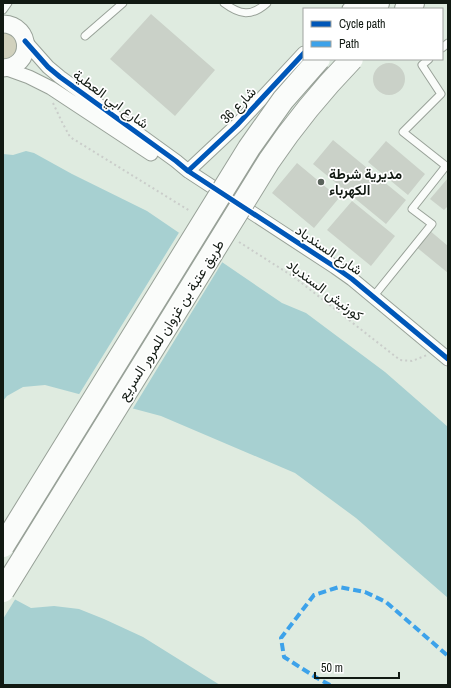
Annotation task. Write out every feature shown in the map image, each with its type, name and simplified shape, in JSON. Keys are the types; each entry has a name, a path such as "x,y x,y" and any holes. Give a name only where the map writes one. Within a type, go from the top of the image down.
{"highway":[{"name":"طريق عتبة بن غزوان للمرور السريع","path":"3,546 249,148 283,100 318,60"},
{"name":"طريق عتبة بن غزوان للمرور السريع","path":"3,591 269,161 319,94 351,60"}],"street":[{"name":"شارع ابي العطية","path":"3,24 14,26 19,30 25,41 48,67 60,77 176,161 188,172"},
{"name":"شارع ابي العطية","path":"4,68 14,65 21,59 25,50 25,41"},
{"name":"شارع 36","path":"188,172 237,126 303,54"},
{"name":"شارع ابي العطية","path":"4,68 29,77 51,88 169,166 188,172"},
{"name":"شارع السندباد","path":"188,172 335,267 374,297 443,355"}],"lane":[{"path":"3,10 8,3"},
{"path":"85,36 123,3"},
{"path":"224,3 238,12 249,13 259,10 267,3"},
{"path":"374,297 432,224 412,209 446,166 403,132 441,94 422,65 428,60"}],"path":[{"path":"51,88 54,106 70,137 192,212"}],"green space":[{"path":"3,29 12,31 20,50 3,63"}],"water":[{"path":"26,151 34,153 72,174 147,211 282,303 306,313 385,372 448,427 448,598 356,518 295,473 161,416 45,385 23,387 7,396 3,401 3,154 13,155"},
{"path":"3,593 31,608 54,606 79,609 104,619 143,637 220,685 3,685"}],"pier":[{"path":"180,231 223,261 132,410 78,396"},
{"path":"3,591 16,598 3,619"}],"building":[{"path":"151,14 215,70 175,116 110,59"},
{"path":"389,63 400,68 405,79 400,90 389,95 378,90 373,79 378,68"},
{"path":"333,140 406,200 386,224 313,164"},
{"path":"386,141 425,174 408,195 368,162"},
{"path":"297,163 339,198 314,228 272,193"},
{"path":"448,178 448,206 444,210 430,199"},
{"path":"352,201 395,236 371,266 327,230"},
{"path":"429,230 448,246 448,273 415,246"}],"marked path":[{"path":"330,685 284,657 281,638 314,595 339,587 365,592 386,602 448,656"}],"cycle path":[{"path":"25,41 48,67 60,77 188,171 352,279 448,359"},
{"path":"188,171 237,125 303,54"}],"place":[{"name":"مديرية شرطة الكهرباء","path":"321,182"}]}
